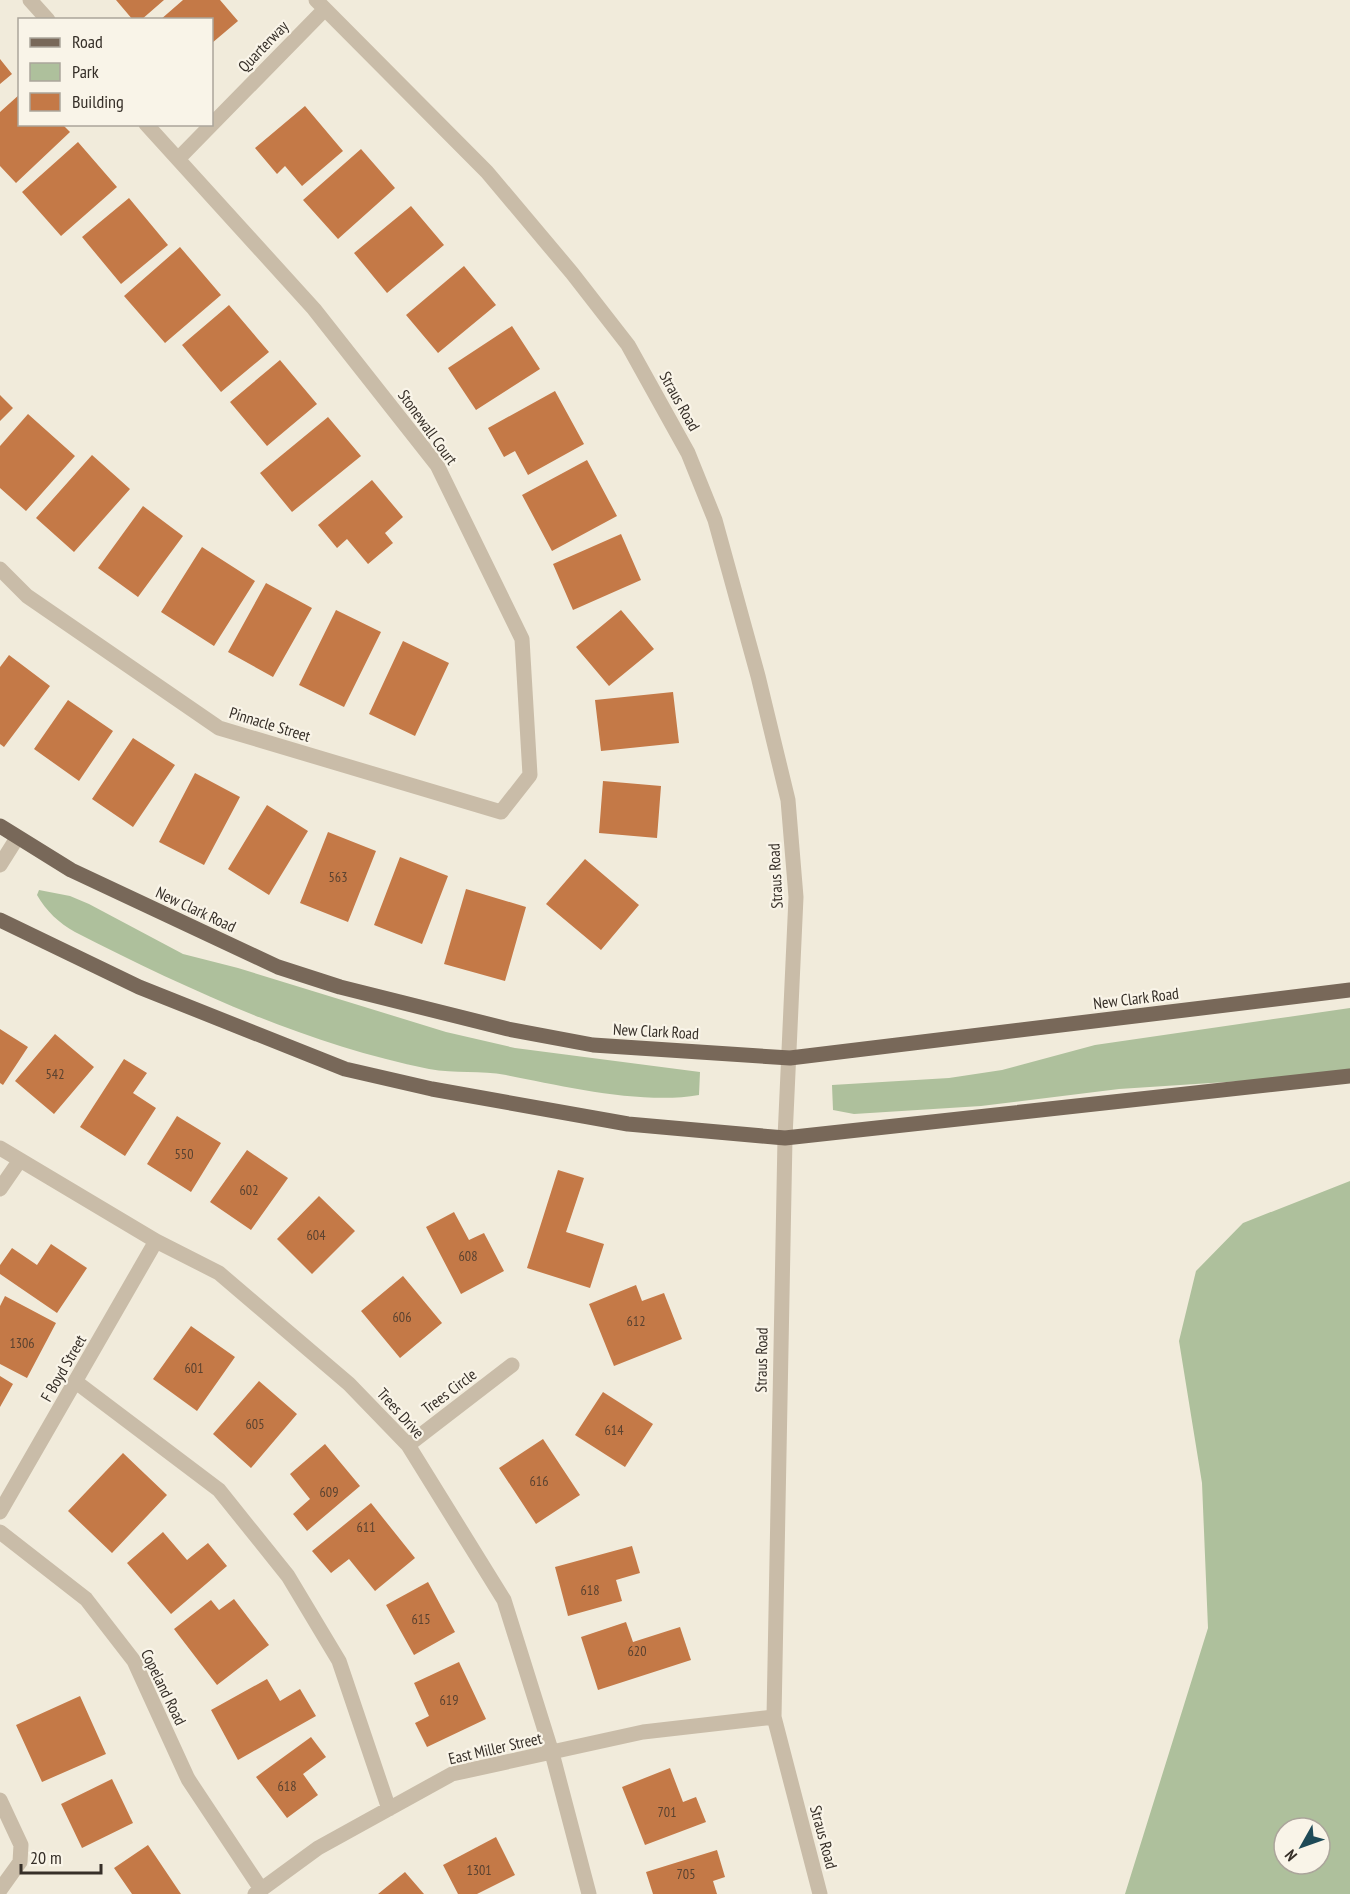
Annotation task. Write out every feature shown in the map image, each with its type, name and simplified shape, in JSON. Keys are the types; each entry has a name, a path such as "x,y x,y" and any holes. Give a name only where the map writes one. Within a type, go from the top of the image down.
{"main road":[{"name":"New Clark Road","path":"0,826 71,870 278,967 340,987 508,1029 593,1045 790,1058 1350,990"},
{"path":"0,920 140,987 345,1069 432,1089 627,1124 785,1138 1350,1076"}],"street":[{"path":"30,0 46,18"},
{"name":"Quarterway","path":"213,121 320,5"},
{"name":"Straus Road","path":"320,5 487,172 572,273 628,345 688,453 715,520 758,676 788,800 796,897 785,1138 774,1718 820,1894"},
{"name":"Stonewall Court","path":"148,126 314,309 437,465 522,639 530,775 501,812"},
{"name":"Quarterway","path":"178,159 208,126"},
{"name":"Pinnacle Street","path":"0,569 27,596 219,728 501,812"},
{"path":"0,865 17,838"},
{"name":"Trees Drive","path":"0,1148 156,1241 219,1273 349,1384 408,1445 504,1600 552,1754 589,1894"},
{"path":"0,1189 20,1160"},
{"name":"F Boyd Street","path":"0,1512 156,1241"},
{"name":"Trees Circle","path":"408,1445 512,1365"},
{"path":"76,1382 219,1490 288,1576 339,1661 389,1809"},
{"name":"Copeland Road","path":"0,1532 86,1599 134,1661 188,1779 258,1891"},
{"name":"East Miller Street","path":"258,1891 318,1848 452,1774 552,1754 643,1732 774,1718"},
{"path":"0,1800 21,1845 20,1862 0,1890"}],"green space":[{"path":"39,890 70,896 89,904 183,954 238,968 446,1032 515,1048 700,1072 699,1095 653,1098 602,1093 497,1074 429,1069 337,1045 292,1030 204,994 75,932 58,921 49,911 37,895"},
{"path":"1350,1008 1350,1070 1257,1080 1119,1089 981,1106 854,1114 833,1110 832,1085 949,1078 1002,1070 1095,1045"},
{"path":"1350,1181 1350,1894 1125,1894 1208,1628 1202,1483 1179,1341 1196,1271 1243,1223"}],"building":[{"path":"116,0 164,0 143,18 131,18"},
{"path":"183,0 220,0 238,21 213,42 213,18 162,18"},
{"path":"0,59 12,74 0,84"},
{"path":"18,96 18,126 64,126 70,132 16,183 0,166 0,112"},
{"path":"305,106 343,151 302,186 285,166 277,174 255,148"},
{"path":"78,142 117,187 61,236 22,192"},
{"path":"361,149 395,188 338,239 303,200"},
{"path":"129,198 168,245 121,284 82,237"},
{"path":"411,206 444,245 387,293 354,253"},
{"path":"180,247 221,295 165,343 124,296"},
{"path":"464,266 496,305 438,353 406,315"},
{"path":"229,305 269,352 221,392 182,345"},
{"path":"512,326 540,369 476,410 448,368"},
{"path":"280,360 317,404 267,446 230,402"},
{"path":"555,391 584,444 528,475 515,451 504,457 488,428"},
{"path":"0,395 13,408 0,421"},
{"path":"28,414 75,456 26,511 0,488 0,446"},
{"path":"328,417 361,456 292,512 260,473"},
{"path":"92,455 130,489 74,552 36,518"},
{"path":"587,460 617,516 552,551 522,495"},
{"path":"372,480 403,517 385,533 393,543 368,564 347,539 337,548 318,525"},
{"path":"143,506 183,536 138,597 98,568"},
{"path":"621,534 641,580 573,610 553,564"},
{"path":"202,547 255,581 214,646 161,612"},
{"path":"266,583 312,608 273,677 228,652"},
{"path":"336,610 381,632 344,707 299,685"},
{"path":"621,610 654,649 609,686 576,647"},
{"path":"403,641 449,663 415,736 369,714"},
{"path":"9,655 50,686 4,747 0,744 0,667"},
{"path":"673,692 679,743 601,751 595,700"},
{"path":"68,700 113,731 79,781 34,749"},
{"path":"133,738 175,765 133,827 92,799"},
{"path":"195,773 240,797 204,865 159,842"},
{"path":"603,781 661,786 657,838 599,833"},
{"path":"267,805 308,831 269,895 228,869"},
{"path":"328,832 376,851 348,922 300,903"},
{"path":"400,857 448,876 422,944 374,925"},
{"path":"585,859 639,905 601,950 546,904"},
{"path":"466,889 526,907 505,981 444,964"},
{"path":"0,1029 28,1047 3,1085 0,1083"},
{"path":"55,1034 94,1067 54,1114 15,1081"},
{"path":"124,1059 147,1073 133,1093 156,1108 125,1156 80,1127"},
{"path":"177,1116 221,1143 191,1192 147,1164"},
{"path":"247,1150 288,1178 251,1230 210,1202"},
{"path":"558,1170 584,1178 566,1232 604,1244 590,1288 527,1268"},
{"path":"319,1196 355,1231 312,1274 277,1239"},
{"path":"454,1212 469,1240 484,1233 504,1271 461,1294 426,1227"},
{"path":"51,1244 87,1268 57,1313 0,1274 0,1265 12,1248 37,1265"},
{"path":"403,1276 442,1323 400,1358 361,1311"},
{"path":"636,1285 642,1301 664,1293 682,1339 614,1366 589,1304"},
{"path":"5,1296 56,1323 27,1378 0,1364 0,1306"},
{"path":"191,1326 235,1357 197,1411 153,1379"},
{"path":"0,1376 13,1384 0,1407"},
{"path":"259,1381 297,1414 251,1468 213,1434"},
{"path":"603,1392 653,1424 625,1467 575,1435"},
{"path":"543,1439 580,1495 536,1524 499,1468"},
{"path":"325,1444 360,1486 307,1531 293,1514 310,1499 290,1474"},
{"path":"123,1453 167,1495 112,1553 68,1511"},
{"path":"371,1503 415,1558 375,1591 349,1559 331,1573 312,1551"},
{"path":"163,1532 187,1560 208,1543 227,1566 171,1614 127,1563"},
{"path":"632,1546 640,1573 616,1580 622,1601 568,1616 555,1567"},
{"path":"428,1582 455,1632 414,1655 386,1605"},
{"path":"234,1599 269,1645 217,1685 174,1629 211,1600 219,1610"},
{"path":"626,1622 633,1642 680,1627 691,1660 598,1690 581,1637"},
{"path":"459,1662 486,1719 427,1747 415,1723 429,1716 414,1683"},
{"path":"267,1679 280,1701 300,1689 316,1716 238,1760 211,1710"},
{"path":"80,1696 106,1754 42,1782 16,1725"},
{"path":"311,1737 326,1757 303,1774 318,1795 287,1818 256,1777"},
{"path":"670,1768 683,1802 696,1797 706,1822 645,1845 622,1787"},
{"path":"112,1779 133,1823 82,1848 61,1804"},
{"path":"496,1837 515,1875 477,1894 458,1894 443,1865"},
{"path":"148,1845 181,1894 132,1894 114,1868"},
{"path":"717,1850 725,1877 713,1881 717,1894 653,1894 646,1872"},
{"path":"405,1872 424,1894 378,1894"}]}
